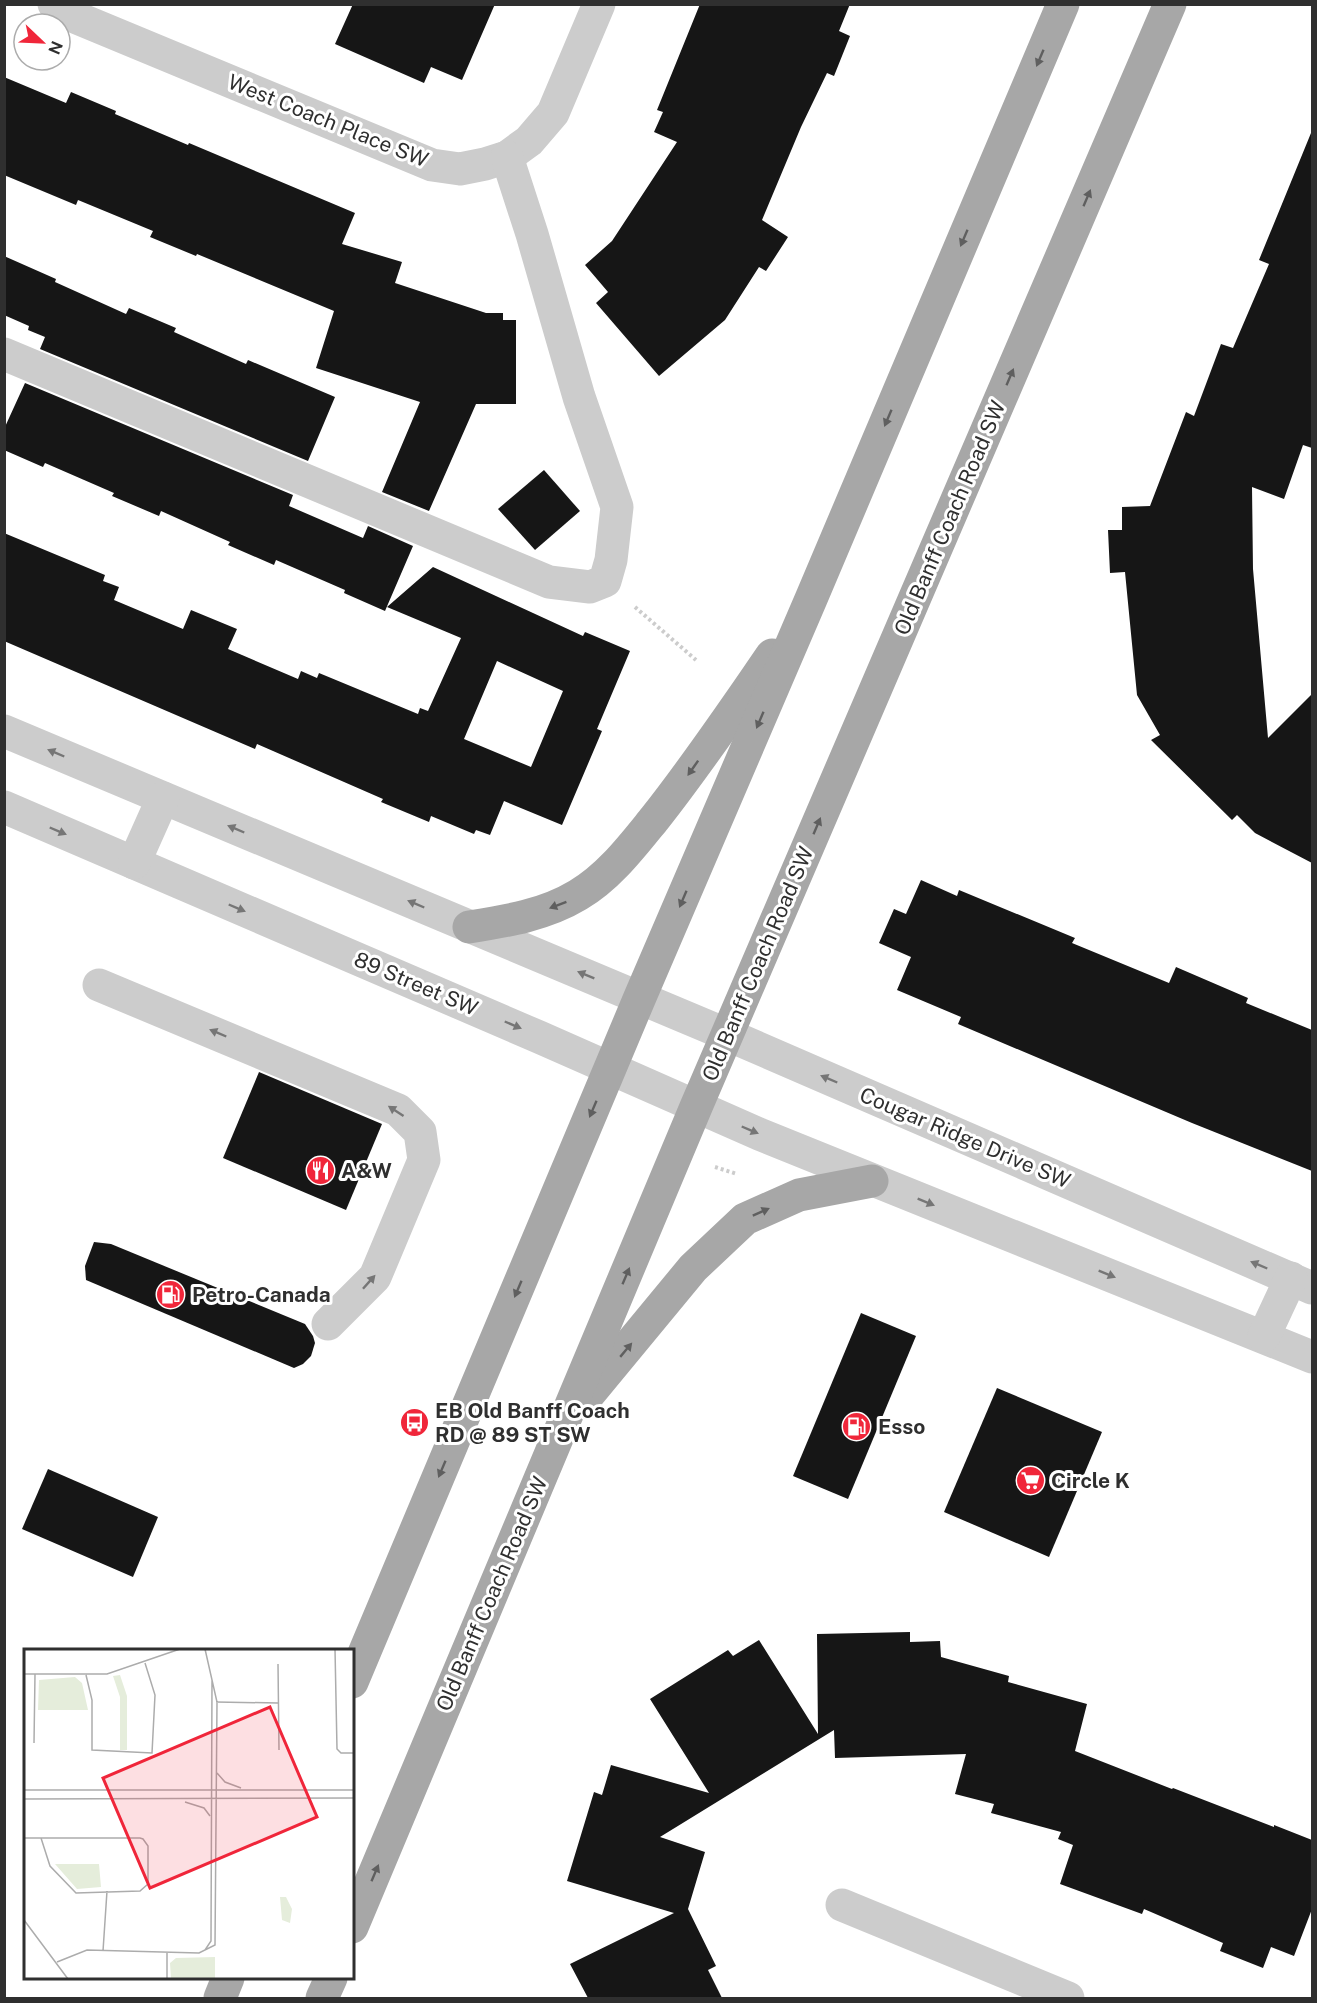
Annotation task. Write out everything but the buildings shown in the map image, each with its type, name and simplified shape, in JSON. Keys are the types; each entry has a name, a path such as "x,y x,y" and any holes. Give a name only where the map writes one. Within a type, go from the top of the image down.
{"main road":[{"path":"354,1677 640,997 1063,4"},
{"name":"Old Banff Coach Road SW","path":"354,1922 696,1107 1170,4"},
{"path":"470,927 522,918 566,902 602,876 631,847 684,781 811,600"},
{"path":"562,1427 693,1268 745,1219 799,1195 872,1180"},
{"path":"220,1998 227,1979"},
{"path":"322,1998 330,1979"}],"street":[{"name":"West Coach Place SW","path":"54,4 70,15 432,165 460,169 507,157 529,141 553,113 599,4"},
{"path":"4,354 549,582 575,587 590,587 605,581 611,560 617,507 579,397 532,234 507,157"},
{"path":"4,731 640,997"},
{"path":"134,863 163,798"},
{"name":"89 Street SW","path":"4,807 696,1107"},
{"path":"99,985 398,1110 420,1132 424,1160 375,1276 328,1324"},
{"name":"Cougar Ridge Drive SW","path":"640,997 1302,1283 1264,1336"},
{"path":"696,1107 1312,1357"},
{"path":"842,1905 1068,1998"}],"path":[{"path":"605,581 696,660"}],"place":[{"name":"A&W","path":"320,1171"},
{"name":"Petro-Canada","path":"171,1295"},
{"name":"EB Old Banff Coach RD @ 89 ST SW","path":"414,1423"},
{"name":"Esso","path":"857,1427"},
{"name":"Circle K","path":"1030,1481"}]}
